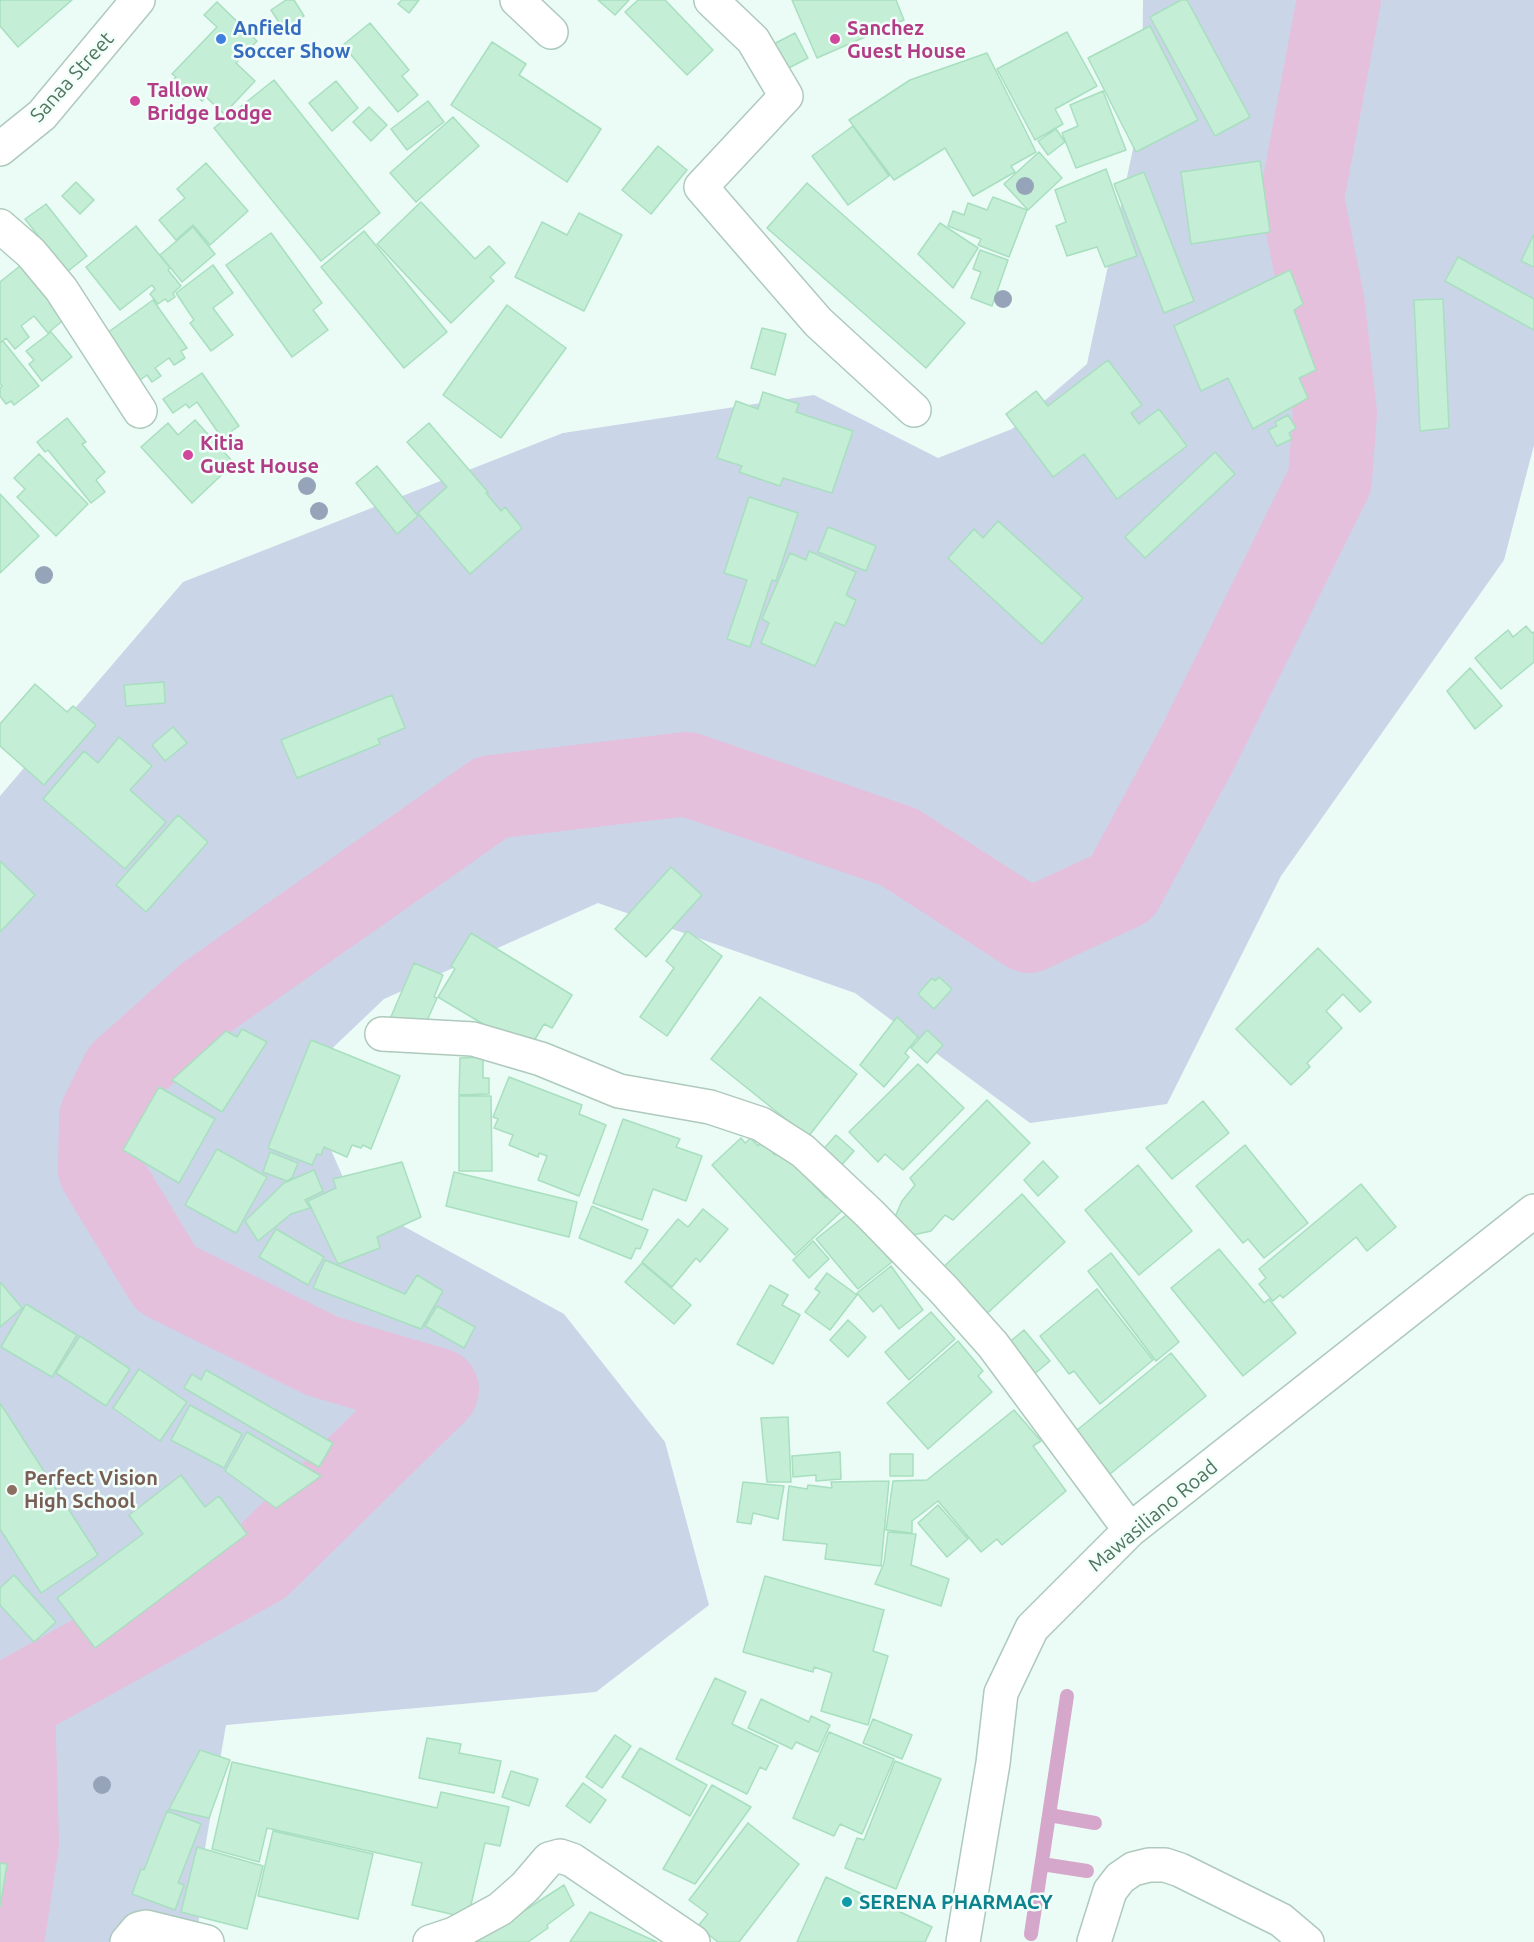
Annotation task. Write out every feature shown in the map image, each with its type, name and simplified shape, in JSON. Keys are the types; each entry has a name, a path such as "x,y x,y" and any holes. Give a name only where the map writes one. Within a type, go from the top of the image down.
{"street":[{"name":"Sanaa Street","path":"0,149 42,115 138,0"},
{"path":"517,0 550,32"},
{"path":"711,0 753,40 786,96 701,187 818,322 914,410"},
{"path":"0,226 31,253 61,289 140,411"},
{"path":"382,1034 473,1040 541,1059 619,1091 710,1107 762,1124 803,1151 870,1214 944,1290 993,1345 1130,1530"},
{"name":"Mawasiliano Road","path":"963,1942 993,1763 1002,1693 1032,1628 1130,1530 1534,1211"},
{"path":"430,1942 454,1934 500,1909 525,1887 549,1859 560,1856 572,1860 693,1942"},
{"path":"1094,1942 1110,1891 1120,1878 1133,1869 1149,1865 1165,1865 1180,1870 1281,1920 1306,1942"},
{"path":"127,1942 138,1929 146,1927 207,1942"}],"shaded area":[{"path":"1143,0 1534,0 1534,445 1504,560 1281,876 1167,1104 1030,1123 855,993 598,903 384,999 300,1079 352,1198 564,1314 665,1442 709,1605 596,1692 226,1725 204,1854 197,1942 0,1942 0,796 183,582 563,433 814,395 938,458 1012,429 1087,364 1142,107"}],"building":[{"path":"0,0 72,0 18,47 0,26"},
{"path":"286,0 294,0 304,16 284,30 271,10"},
{"path":"402,0 419,0 409,13 398,4"},
{"path":"598,0 629,0 615,15"},
{"path":"638,0 665,0 713,50 687,75 625,12"},
{"name":"Sanchez Guest House","path":"792,0 896,0 904,20 817,58"},
{"path":"1181,0 1187,0 1250,117 1215,136 1150,17"},
{"path":"217,2 257,41 236,63 255,81 224,114 206,97 202,101 191,91 183,99 168,85 176,77 172,74 217,27 204,15"},
{"path":"370,23 409,70 402,76 418,95 398,112 343,45"},
{"path":"1150,26 1198,120 1136,152 1088,58"},
{"path":"1067,32 1097,86 1055,109 1063,124 1035,140 997,69"},
{"path":"795,33 808,58 781,72 768,47"},
{"path":"492,42 526,64 519,75 601,129 567,182 451,105"},
{"path":"987,53 1036,152 1011,166 1015,172 973,196 945,148 894,180 849,120 910,80"},
{"path":"274,80 380,213 321,261 214,128"},
{"path":"336,81 358,108 332,131 309,103"},
{"path":"1103,91 1126,150 1076,168 1062,133 1078,126 1070,105"},
{"path":"428,101 444,122 407,150 391,129"},
{"path":"369,107 387,125 371,141 353,122"},
{"path":"453,117 479,146 416,202 390,173"},
{"path":"853,126 889,176 848,205 812,156"},
{"path":"1056,129 1065,142 1048,155 1038,141"},
{"path":"658,146 687,170 651,214 622,190"},
{"path":"1039,152 1062,178 1028,210 1004,184"},
{"path":"1260,161 1270,232 1191,244 1181,172"},
{"path":"206,163 248,211 210,245 193,225 176,240 159,220 185,198 177,189"},
{"path":"1106,169 1137,256 1105,267 1097,247 1067,256 1056,226 1066,222 1055,190"},
{"path":"1144,172 1194,301 1164,313 1114,184"},
{"path":"76,182 94,200 80,214 62,196"},
{"path":"807,183 965,323 926,368 767,228"},
{"path":"993,197 1027,210 1009,257 978,245 981,239 948,226 953,211 964,215 968,203 987,210"},
{"path":"421,202 475,259 489,246 505,263 490,277 494,281 451,323 377,244"},
{"path":"46,204 87,256 67,272 25,219"},
{"path":"579,213 622,235 584,311 515,277 542,222 567,235"},
{"path":"940,223 978,248 953,288 918,254"},
{"path":"136,226 170,268 168,270 181,286 173,293 175,297 168,302 165,299 158,304 150,294 155,289 152,285 120,310 86,267"},
{"path":"193,227 215,254 182,282 160,255"},
{"path":"364,231 447,332 404,368 321,267"},
{"path":"271,233 322,303 313,310 328,330 292,357 226,265"},
{"path":"1534,234 1534,267 1521,261"},
{"path":"980,250 1008,260 992,306 971,298 981,272 973,269"},
{"path":"1458,257 1534,299 1534,330 1445,281"},
{"path":"25,262 68,316 48,333 34,316 21,326 29,337 15,349 6,338 0,343 0,282"},
{"path":"213,265 233,293 213,308 233,335 211,351 190,323 194,320 176,293"},
{"path":"1290,270 1303,304 1294,310 1316,370 1299,378 1308,398 1253,429 1228,378 1201,391 1174,326"},
{"path":"1443,299 1449,428 1420,431 1414,300"},
{"path":"153,300 187,348 181,351 185,358 174,365 169,358 155,368 161,376 152,382 147,375 140,380 107,333"},
{"path":"507,305 566,348 501,438 443,395"},
{"path":"762,328 786,334 775,375 751,368"},
{"path":"51,332 72,357 42,381 29,364 34,360 26,351"},
{"path":"3,341 39,386 14,405 11,401 6,404 0,396 2,386 0,383 0,343"},
{"path":"1108,360 1142,405 1131,413 1139,424 1159,409 1187,446 1117,499 1084,454 1053,477 1006,414 1036,391 1048,406"},
{"path":"202,373 239,426 222,438 197,402 189,408 186,404 173,413 163,399"},
{"path":"763,392 799,404 796,412 853,431 832,493 783,478 780,486 739,472 742,466 717,458 736,401 758,409"},
{"path":"1288,415 1296,428 1289,433 1292,439 1277,446 1268,430 1277,426 1275,422"},
{"path":"67,418 86,442 82,444 105,472 96,480 105,492 91,503 48,450 45,452 37,442"},
{"name":"Kitia Guest House","path":"195,420 234,463 192,503 141,447 168,423 178,435"},
{"path":"429,423 488,492 486,493 501,511 505,507 522,528 470,574 418,513 447,487 407,442"},
{"path":"1215,452 1235,474 1145,558 1125,537"},
{"path":"39,454 88,504 56,536 17,497 25,489 14,478"},
{"path":"377,466 418,516 397,534 356,483"},
{"path":"0,494 39,536 0,573"},
{"path":"749,497 798,513 776,581 772,580 750,647 727,639 747,580 724,573"},
{"path":"998,521 1083,598 1042,644 948,558 974,529 983,538"},
{"path":"828,527 876,546 866,571 818,552"},
{"path":"809,551 856,572 846,595 856,600 845,626 835,622 815,666 761,643 769,623 762,619 790,553 806,560"},
{"path":"1526,626 1532,633 1534,632 1534,662 1501,689 1475,658 1508,630 1513,637"},
{"path":"1470,668 1502,706 1475,729 1447,691"},
{"path":"164,682 165,703 126,706 124,685"},
{"path":"35,684 67,712 73,706 96,725 44,785 0,746 0,724"},
{"path":"392,695 405,728 378,739 380,744 297,778 281,740"},
{"path":"173,727 187,743 165,761 152,745"},
{"path":"119,737 152,766 130,790 166,822 125,869 43,799 84,751 98,763"},
{"path":"178,815 208,842 146,912 116,885"},
{"path":"0,861 35,895 0,932"},
{"path":"671,867 702,895 646,957 615,929"},
{"path":"687,931 722,956 667,1036 640,1017 674,968 666,961"},
{"path":"471,933 572,995 552,1028 544,1024 528,1051 438,997 455,969 451,966"},
{"path":"1318,948 1371,1002 1360,1012 1343,994 1326,1011 1342,1028 1307,1063 1310,1067 1291,1085 1236,1029"},
{"path":"414,963 443,975 434,997 437,998 422,1032 390,1019"},
{"path":"939,977 952,989 934,1009 918,994 932,978 935,981"},
{"path":"760,997 857,1074 808,1137 711,1059"},
{"path":"897,1017 918,1037 905,1053 909,1057 884,1087 860,1065"},
{"path":"242,1029 267,1042 222,1112 172,1080 226,1031 237,1037"},
{"path":"927,1030 943,1045 927,1063 911,1048"},
{"path":"311,1040 400,1076 371,1149 363,1145 361,1148 352,1145 347,1157 324,1147 321,1155 317,1154 312,1165 268,1148"},
{"path":"483,1057 483,1078 489,1078 489,1094 459,1095 460,1058"},
{"path":"918,1064 964,1108 903,1170 885,1154 878,1162 849,1132"},
{"path":"509,1077 582,1105 579,1114 606,1125 579,1196 538,1180 547,1156 539,1153 538,1157 509,1145 513,1135 494,1128 498,1119 493,1117"},
{"path":"159,1087 215,1119 179,1183 123,1150"},
{"path":"459,1096 491,1096 492,1171 459,1171"},
{"path":"987,1100 1030,1143 953,1220 945,1215 931,1231 913,1235 895,1217 902,1201 915,1185 910,1178"},
{"path":"1203,1101 1229,1133 1172,1179 1146,1148"},
{"path":"623,1119 680,1139 676,1147 702,1156 686,1201 653,1189 642,1220 593,1203"},
{"path":"836,1135 854,1151 838,1169 820,1153"},
{"path":"741,1138 745,1143 751,1138 758,1146 762,1141 775,1155 781,1150 826,1198 830,1194 844,1209 795,1255 712,1165"},
{"path":"1245,1145 1308,1223 1264,1258 1248,1239 1243,1243 1196,1186"},
{"path":"217,1149 267,1177 236,1233 185,1205"},
{"path":"270,1152 298,1163 292,1178 287,1181 263,1172"},
{"path":"1043,1161 1058,1177 1038,1196 1024,1180"},
{"path":"402,1162 421,1217 377,1237 380,1248 338,1264 308,1201 336,1188 333,1179"},
{"path":"1138,1165 1192,1231 1139,1275 1085,1210"},
{"path":"314,1170 323,1191 305,1200 310,1208 291,1214 258,1241 245,1221 284,1183"},
{"path":"454,1172 577,1202 569,1237 446,1206"},
{"path":"1361,1184 1396,1227 1367,1251 1356,1237 1283,1298 1280,1295 1273,1301 1259,1284 1266,1278 1259,1269"},
{"path":"1022,1194 1065,1242 982,1318 939,1271"},
{"path":"592,1206 648,1230 640,1249 636,1248 631,1259 579,1238"},
{"path":"703,1209 728,1229 700,1262 696,1258 672,1287 642,1262 678,1219 688,1227"},
{"path":"850,1212 892,1262 858,1289 816,1239"},
{"path":"276,1229 324,1257 308,1285 259,1257"},
{"path":"813,1241 829,1259 809,1278 793,1260"},
{"path":"1219,1249 1264,1303 1269,1299 1296,1333 1243,1376 1171,1288"},
{"path":"1111,1253 1179,1342 1156,1361 1088,1271"},
{"path":"325,1260 405,1294 417,1275 443,1291 421,1329 313,1288"},
{"path":"642,1263 691,1305 674,1324 625,1282"},
{"path":"891,1266 923,1310 899,1329 881,1305 873,1312 857,1293"},
{"path":"827,1273 857,1295 830,1330 805,1312 820,1292 815,1289"},
{"path":"0,1283 22,1308 0,1327"},
{"path":"770,1285 788,1295 782,1305 800,1315 773,1364 737,1344"},
{"path":"1097,1289 1153,1360 1100,1404 1074,1371 1069,1374 1040,1336"},
{"path":"26,1304 77,1335 52,1377 1,1347"},
{"path":"437,1306 475,1327 464,1348 425,1326"},
{"path":"931,1312 955,1339 909,1380 885,1352"},
{"path":"848,1320 866,1337 848,1357 830,1340"},
{"path":"1024,1330 1050,1361 1027,1380 1001,1349"},
{"path":"80,1336 130,1369 106,1406 56,1373"},
{"path":"958,1341 983,1371 978,1376 992,1392 928,1449 887,1403"},
{"path":"1171,1353 1206,1396 1110,1474 1076,1431"},
{"path":"139,1369 187,1402 160,1441 113,1408"},
{"path":"206,1370 333,1443 319,1467 184,1388 192,1374 201,1380"},
{"path":"0,1403 98,1555 41,1593 0,1529"},
{"path":"190,1405 242,1434 224,1468 171,1440"},
{"path":"1014,1410 1041,1441 1033,1446 1066,1491 1002,1545 997,1539 981,1552 938,1501 912,1521 912,1533 886,1530 893,1481 927,1480"},
{"path":"788,1417 791,1482 767,1482 761,1418"},
{"path":"247,1432 321,1476 276,1508 225,1471"},
{"path":"840,1452 841,1479 816,1481 816,1475 793,1477 792,1456"},
{"path":"890,1454 913,1454 913,1476 890,1476"},
{"path":"181,1475 205,1507 219,1496 247,1534 95,1648 57,1598 143,1534 129,1515"},
{"path":"889,1481 881,1566 825,1559 827,1544 783,1540 789,1486 807,1489 808,1485 832,1488 831,1482"},
{"path":"743,1482 784,1486 778,1519 753,1513 751,1524 737,1522"},
{"path":"938,1505 968,1539 947,1557 918,1523"},
{"path":"888,1532 916,1534 911,1565 949,1579 941,1606 875,1584 884,1563"},
{"path":"14,1575 56,1622 34,1642 0,1605 0,1588"},
{"path":"765,1576 884,1610 873,1651 888,1656 868,1725 821,1711 832,1673 814,1667 813,1672 743,1652"},
{"path":"715,1678 746,1692 732,1724 778,1746 766,1770 760,1767 747,1794 676,1759"},
{"path":"761,1699 809,1722 811,1716 830,1725 818,1752 796,1742 792,1749 748,1728"},
{"path":"873,1719 912,1735 902,1759 863,1743"},
{"path":"829,1732 894,1759 862,1834 840,1824 834,1836 793,1818"},
{"path":"615,1735 631,1746 602,1788 586,1777"},
{"path":"427,1738 461,1744 459,1753 501,1761 494,1793 419,1778"},
{"path":"640,1748 707,1785 690,1816 622,1777"},
{"path":"200,1750 230,1760 209,1818 169,1809"},
{"path":"895,1761 941,1779 896,1889 845,1868 857,1838 864,1840"},
{"path":"232,1762 437,1808 441,1792 509,1807 500,1846 485,1843 468,1918 412,1905 422,1863 267,1828 259,1862 212,1849"},
{"path":"511,1771 538,1779 529,1806 502,1797"},
{"path":"583,1783 606,1800 590,1823 566,1806"},
{"path":"712,1785 751,1807 695,1884 663,1869"},
{"path":"167,1811 201,1824 178,1883 184,1885 175,1910 132,1894"},
{"path":"748,1823 799,1864 739,1942 718,1942 698,1926 708,1914 689,1900"},
{"path":"273,1831 373,1854 358,1919 258,1896"},
{"path":"197,1847 263,1866 247,1929 181,1912"},
{"path":"0,1863 7,1864 0,1907"},
{"name":"SERENA PHARMACY","path":"826,1877 932,1927 925,1942 797,1942"},
{"path":"564,1885 574,1905 528,1942 476,1942"},
{"path":"590,1912 657,1942 570,1942"}],"waterway":[{"path":"2,1942 17,1843 13,1701 260,1564 437,1390 322,1356 166,1279 100,1170 101,1117 123,1072 207,997 492,797 687,774 899,847 1029,931 1122,888 1198,747 1330,480 1335,413 1323,305 1302,198 1339,0"},
{"path":"1031,1934 1067,1696"},
{"path":"1049,1815 1095,1823"},
{"path":"1042,1864 1087,1871"}],"place":[{"name":"Anfield Soccer Show","path":"221,39"},
{"name":"Sanchez Guest House","path":"835,39"},
{"name":"Tallow Bridge Lodge","path":"135,101"},
{"name":"Kitia Guest House","path":"188,455"},
{"name":"Perfect Vision High School","path":"12,1490"},
{"name":"SERENA PHARMACY","path":"847,1902"}]}
